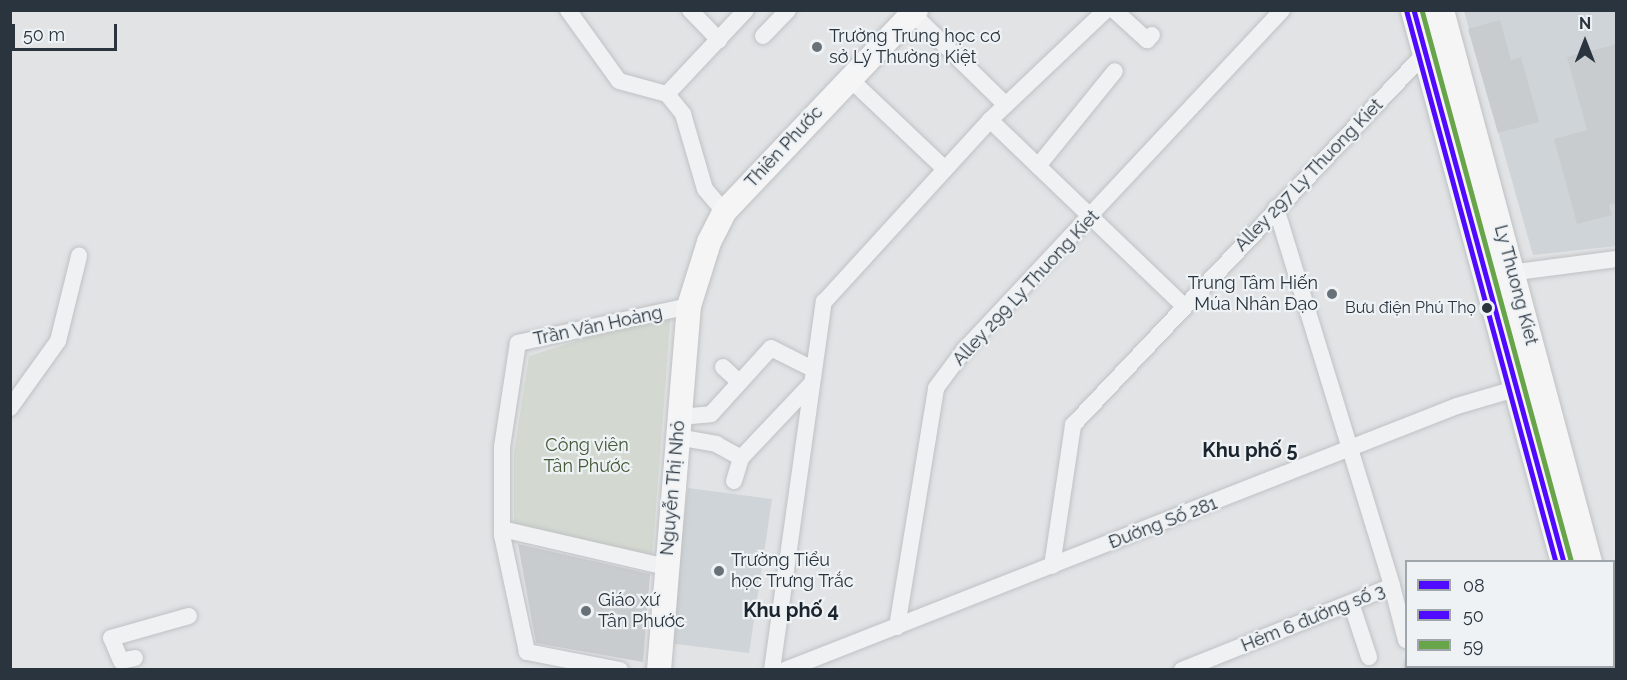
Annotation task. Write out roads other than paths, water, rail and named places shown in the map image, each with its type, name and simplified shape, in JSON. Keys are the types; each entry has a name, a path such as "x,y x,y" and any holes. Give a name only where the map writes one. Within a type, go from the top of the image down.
{"main road":[{"name":"Ly Thuong Kiet","path":"1413,10 1425,53 1499,274 1543,381 1588,560"},
{"name":"Ly Thuong Kiet","path":"1443,21 1499,274 1515,389 1564,560"}],"street":[{"path":"568,10 619,81 668,94 682,114 705,189 724,212"},
{"path":"690,10 718,40"},
{"path":"668,94 746,10"},
{"path":"763,36 788,10"},
{"name":"Alley 299 Ly Thuong Kiet","path":"897,627 936,388 966,349 1282,10"},
{"path":"914,12 1005,104"},
{"name":"Thiên Phước","path":"688,306 724,212 914,12"},
{"path":"772,669 824,302 944,168 1005,104 1103,12 1147,40 1152,35"},
{"name":"Alley 297 Ly Thuong Kiet","path":"1052,566 1073,425 1425,53 1443,21"},
{"path":"1038,166 1115,71"},
{"path":"849,78 944,168"},
{"path":"990,120 1184,306"},
{"path":"1276,208 1347,452 1392,586"},
{"path":"10,408 58,341 79,256"},
{"path":"1499,274 1617,259"},
{"name":"Nguyễn Thị Nhỏ","path":"658,669 688,306"},
{"name":"Trần Văn Hoàng","path":"620,669 527,652 502,529 502,447 518,343 688,306"},
{"path":"678,427 711,414 771,348 812,376"},
{"path":"723,367 739,382"},
{"path":"734,481 741,458 812,376"},
{"name":"Đường Số 281","path":"792,668 1347,452 1456,406 1543,381"},
{"path":"678,427 717,444 741,458"},
{"path":"502,529 666,567"},
{"name":"Hẻm 6 đường số 3","path":"1182,669 1392,586 1405,633"},
{"path":"1351,603 1369,657"},
{"path":"135,658 121,661 111,638 189,616"}],"place":[{"name":"Trường Trung học cơ sở Lý Thường Kiệt","path":"817,47"},
{"name":"Trung Tâm Hiến Múa Nhân Đạo","path":"1332,294"},
{"name":"Bưu điện Phú Thọ","path":"1487,308"},
{"name":"Trường Tiểu học Trưng Trắc","path":"719,571"},
{"name":"Giáo xứ Tân Phước","path":"586,611"}],"district":[{"name":"Khu phố 5","path":"1250,450"},
{"name":"Khu phố 4","path":"791,610"}],"park label":[{"name":"Công viên Tân Phước","path":"587,456"}]}
